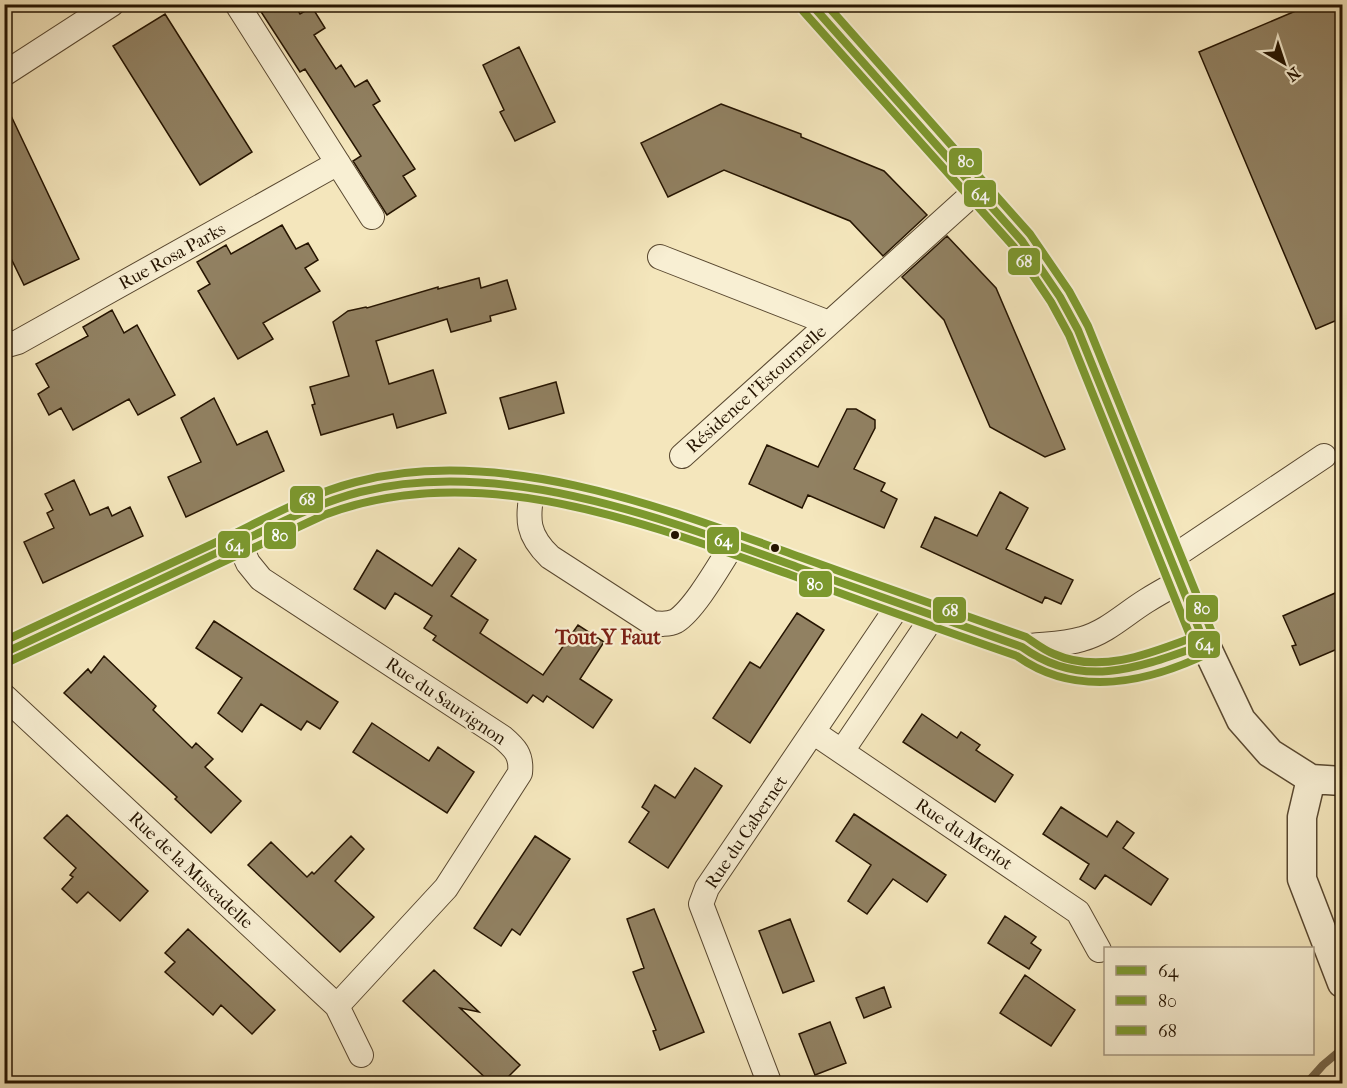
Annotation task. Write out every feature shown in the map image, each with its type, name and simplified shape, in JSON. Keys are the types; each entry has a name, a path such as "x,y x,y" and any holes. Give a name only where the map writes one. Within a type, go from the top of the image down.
{"street":[{"path":"4,74 112,4"},
{"path":"237,4 372,217"},
{"path":"811,4 1023,242 1040,265 1069,314 1106,395 1204,644 1241,720 1270,753 1311,779 1342,782"},
{"name":"Rue Rosa Parks","path":"4,346 18,342 338,163"},
{"name":"Résidence l'Estournelle","path":"682,456 977,190"},
{"name":"Résidence l'Estournelle","path":"660,256 829,323"},
{"path":"1022,647 1081,640 1099,633 1160,592 1174,571 1324,456"},
{"path":"4,653 334,501 374,488 441,483 486,484 532,490 621,507 660,518 1022,647 1047,663 1077,671 1120,672 1204,644"},
{"path":"532,490 528,524 541,549 652,623 663,625 674,622 687,612 733,544"},
{"name":"Rue du Sauvignon","path":"239,543 248,563 261,579 502,737 514,747 521,759 520,772 446,888 337,1006"},
{"name":"Rue du Cabernet","path":"769,1082 701,904 707,888 900,603"},
{"path":"842,751 933,615"},
{"name":"Rue de la Muscadelle","path":"4,696 337,1006 361,1055"},
{"name":"Rue du Merlot","path":"813,732 1078,912 1100,950"},
{"path":"1311,779 1302,817 1302,879 1342,983"}],"building":[{"path":"256,4 294,4 300,14 312,7 325,28 314,35 336,69 341,65 355,87 367,80 380,101 373,105 415,169 403,176 416,196 387,215 353,161 361,156 305,69 300,72"},
{"path":"1312,4 1342,4 1342,318 1316,329 1199,52"},
{"path":"165,14 252,152 200,185 113,46"},
{"path":"519,47 555,122 515,141 500,112 504,110 483,65"},
{"path":"4,101 79,259 24,285 4,244"},
{"path":"721,104 801,134 801,137 884,171 927,215 883,256 850,221 724,170 668,197 641,143"},
{"path":"282,225 296,249 308,243 318,260 305,268 320,291 263,323 273,339 238,359 198,291 210,284 197,262 226,245 231,254"},
{"path":"947,236 996,288 1065,449 1045,457 990,427 944,320 902,277"},
{"path":"479,278 481,288 507,280 516,309 490,316 491,321 451,332 447,319 376,341 389,384 433,370 446,413 397,428 393,414 321,435 312,405 315,404 310,387 349,376 333,322 348,311"},
{"path":"112,310 124,333 137,325 175,395 138,415 129,399 73,430 61,408 49,415 38,394 49,387 36,364 88,336 83,327"},
{"path":"556,382 564,413 509,429 500,398"},
{"path":"214,398 237,445 267,431 284,471 186,517 168,477 201,462 181,418"},
{"path":"847,409 856,409 875,420 875,428 854,469 885,483 881,491 897,499 884,528 808,495 802,508 749,484 767,445 818,467"},
{"path":"74,480 90,515 108,507 112,516 130,507 143,536 43,583 24,542 54,528 47,513 53,510 45,494"},
{"path":"1000,492 1028,508 1006,549 1073,580 1061,604 1045,597 1042,603 921,547 935,517 977,536"},
{"path":"459,548 476,560 451,596 488,620 480,633 543,675 578,625 604,642 580,679 612,700 593,728 547,696 543,702 533,695 527,703 433,640 436,636 424,628 432,616 395,593 385,609 354,589 377,550 432,586"},
{"path":"1342,590 1342,647 1300,665 1292,646 1296,645 1283,616"},
{"path":"797,613 824,630 750,743 713,718 750,662 760,668"},
{"path":"214,621 338,702 320,729 307,721 301,730 261,704 242,732 218,713 242,678 196,648"},
{"path":"104,656 156,706 153,710 192,748 196,743 213,759 205,767 241,801 211,833 175,799 177,797 64,693 88,669 91,673"},
{"path":"922,714 957,738 961,732 980,745 976,750 1013,775 995,802 903,742"},
{"path":"372,723 429,761 438,747 474,772 447,813 353,752"},
{"path":"695,768 722,786 668,868 629,842 649,812 642,807 655,785 675,798"},
{"path":"1061,807 1107,837 1117,821 1134,833 1123,848 1168,879 1151,905 1105,875 1095,889 1080,879 1089,864 1043,834"},
{"path":"854,814 946,875 927,902 893,879 867,914 848,901 871,865 836,841"},
{"path":"67,815 148,891 120,921 88,892 77,903 62,889 73,877 70,875 76,868 44,838"},
{"path":"351,836 364,849 335,881 374,917 340,952 248,865 271,842 307,877 312,872 314,874"},
{"path":"535,836 570,859 520,935 512,929 501,946 474,928"},
{"path":"654,909 704,1032 660,1050 653,1031 656,1030 633,972 644,968 627,919"},
{"path":"1005,916 1036,937 1031,943 1041,950 1029,969 988,943"},
{"path":"790,919 814,981 783,993 759,931"},
{"path":"188,929 275,1010 252,1034 221,1005 213,1015 165,972 175,962 165,953"},
{"path":"434,970 479,1012 460,1008 520,1065 502,1083 491,1083 403,1001"},
{"path":"1025,975 1075,1010 1051,1046 1000,1013"},
{"path":"884,987 891,1007 864,1018 856,998"},
{"path":"830,1022 846,1063 815,1075 799,1034"}],"waterway":[{"path":"1306,1084 1342,1049"}],"transit line":[{"name":"64","path":"4,653 325,503 360,492 414,483 470,482 526,487 582,498 693,530 1022,647 1045,660 1067,668 1112,671 1135,667 1205,644 1078,330 1060,297 1022,241 811,4"},
{"name":"80","path":"8,662 324,515 382,499 441,493 501,495 560,504 620,518 735,555 1017,656 1040,669 1064,678 1089,682 1139,678 1188,663 1211,652 1215,646 1215,640 1088,326 1069,291 1030,234 826,4"},
{"name":"68","path":"4,641 321,493 356,482 411,472 467,471 524,476 581,487 694,519 1026,637 1050,652 1071,660 1088,662 1124,660 1191,638 1069,335 1051,302 1014,247 803,11"}],"district":[{"name":"Tout Y Faut","path":"608,637"}]}
